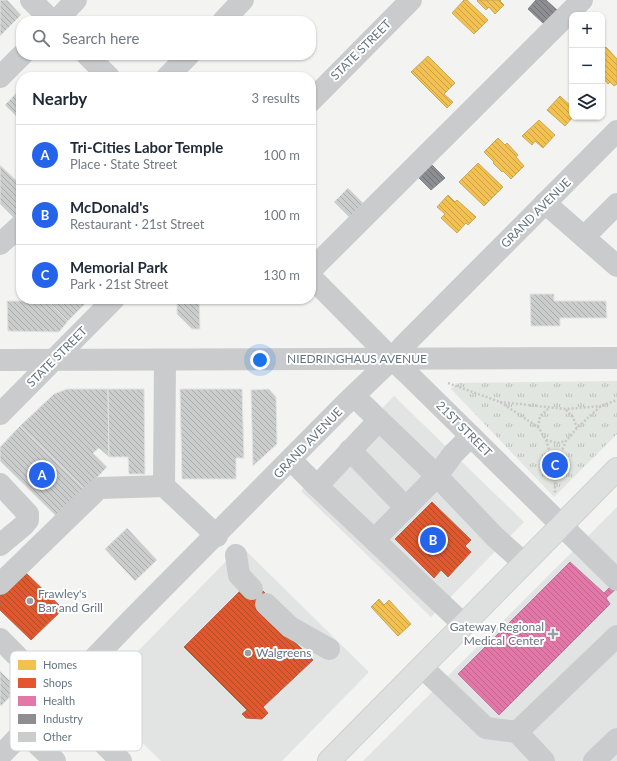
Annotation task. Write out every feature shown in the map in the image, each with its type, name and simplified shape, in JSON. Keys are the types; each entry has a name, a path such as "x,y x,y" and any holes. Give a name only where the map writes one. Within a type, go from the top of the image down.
{"main road":[{"path":"334,760 422,667 617,469"}],"street":[{"path":"31,0 47,16"},
{"path":"61,16 76,0"},
{"path":"228,16 243,0"},
{"name":"STATE STREET","path":"316,96 411,0"},
{"path":"316,265 582,0"},
{"path":"0,77 17,60"},
{"path":"92,60 104,72"},
{"path":"172,72 184,60"},
{"name":"GRAND AVENUE","path":"102,651 617,131"},
{"path":"545,203 617,266"},
{"path":"584,237 617,204"},
{"path":"0,244 16,230"},
{"name":"21ST STREET","path":"316,282 392,359 617,580"},
{"name":"STATE STREET","path":"0,414 109,304"},
{"name":"NIEDRINGHAUS AVENUE","path":"0,360 617,358"},
{"path":"164,486 165,360"},
{"path":"354,396 524,563"},
{"path":"317,486 379,420"},
{"path":"374,540 437,476 453,454 472,436"},
{"path":"350,450 406,508"},
{"path":"291,460 464,625"},
{"path":"0,484 28,514 28,520 24,525 0,543"},
{"path":"0,584 99,488 164,486 216,536"},
{"path":"236,555 239,574 290,628 329,649"},
{"path":"0,639 12,651"},
{"path":"516,732 615,641"},
{"path":"422,667 486,728 516,732 544,761"},
{"path":"594,761 617,738"},
{"name":"GRAND AVENUE","path":"0,756 10,746"},
{"path":"44,751 55,761"},
{"path":"111,751 121,761"}],"path":[{"path":"448,383 500,402 550,408 566,409 601,406 617,400"},
{"path":"500,402 538,427 546,440 555,468 554,497"},
{"path":"555,468 566,441 577,428 601,406"},
{"path":"538,427 540,416 550,408"},
{"path":"566,409 573,417 577,428"},
{"path":"546,440 557,443 566,441"}],"shaded area":[{"path":"394,396 524,522 431,617 301,491"},
{"name":"Gateway Regional Medical Center","path":"617,507 617,761 363,761"},
{"path":"241,546 369,672 282,761 161,761 142,743 142,651 138,651"}],"green space":[{"path":"617,381 617,434 554,497 451,389 456,383"}],"building: Homes":[{"path":"464,0 467,0 488,20 474,34 452,13"},
{"path":"501,0 500,1 504,5 495,14 489,7 486,10 477,1"},
{"path":"606,47 617,59 617,84 614,86 610,82 608,84 605,80"},
{"path":"428,56 455,83 444,94 453,102 447,108 411,72"},
{"path":"560,96 569,104 569,120 570,120 565,126 547,110"},
{"path":"539,120 555,135 543,148 535,141 532,145 522,136"},
{"path":"498,138 505,145 507,143 518,155 516,157 524,166 511,179 493,163 494,162 484,152"},
{"path":"478,163 503,187 484,206 459,182"},
{"path":"448,195 455,202 457,200 476,217 468,225 466,223 457,233 441,218 445,214 437,207"},
{"path":"379,599 384,605 389,600 411,624 398,636 371,607"}],"building: Shops":[{"path":"432,502 471,540 465,546 471,552 448,577 441,570 434,578 395,539"},
{"path":"23,570 63,609 31,640 0,610 0,594"},
{"name":"Walgreens","path":"256,584 271,599 261,609 313,660 263,707 268,713 262,719 246,718 242,714 247,710 184,647 242,589"}],"building: Health":[{"path":"570,562 604,593 617,580 617,588 606,598 610,604 499,715 458,674"}],"building: Industry":[{"path":"536,0 546,0 558,11 545,25 528,9"},
{"path":"428,161 445,178 431,190 415,174"}],"building: Other":[{"path":"0,0 7,0 21,15 16,16 16,20 0,36"},
{"path":"16,93 16,116 5,105"},
{"path":"0,165 16,180 16,220 0,204"},
{"path":"348,188 363,203 349,217 334,202"},
{"path":"530,294 554,294 554,301 606,301 607,318 560,318 560,326 531,326"},
{"path":"7,301 16,301 16,304 51,304 68,321 59,332 8,331"},
{"path":"51,304 85,304 68,321"},
{"path":"177,304 199,304 200,329 192,329 177,314"},
{"path":"67,389 108,389 109,457 99,448 93,453 107,467 85,490 20,426 54,394"},
{"path":"108,389 144,389 145,474 129,474 128,457 109,457"},
{"path":"180,389 242,389 244,458 236,458 236,479 182,479"},
{"path":"269,389 276,397 277,444 253,466 251,390"},
{"path":"20,426 85,490 58,518 0,461 0,447"},
{"path":"127,528 157,560 135,581 105,549"},
{"path":"0,671 10,681 10,697 1,706"}],"place":[{"name":"Memorial Park","path":"555,465"},
{"name":"Tri-Cities Labor Temple","path":"42,475"},
{"name":"McDonald's","path":"433,540"},
{"name":"Frawley's Bar and Grill","path":"30,601"},
{"name":"Gateway Regional Medical Center","path":"553,634"},
{"name":"Walgreens","path":"248,653"}]}
